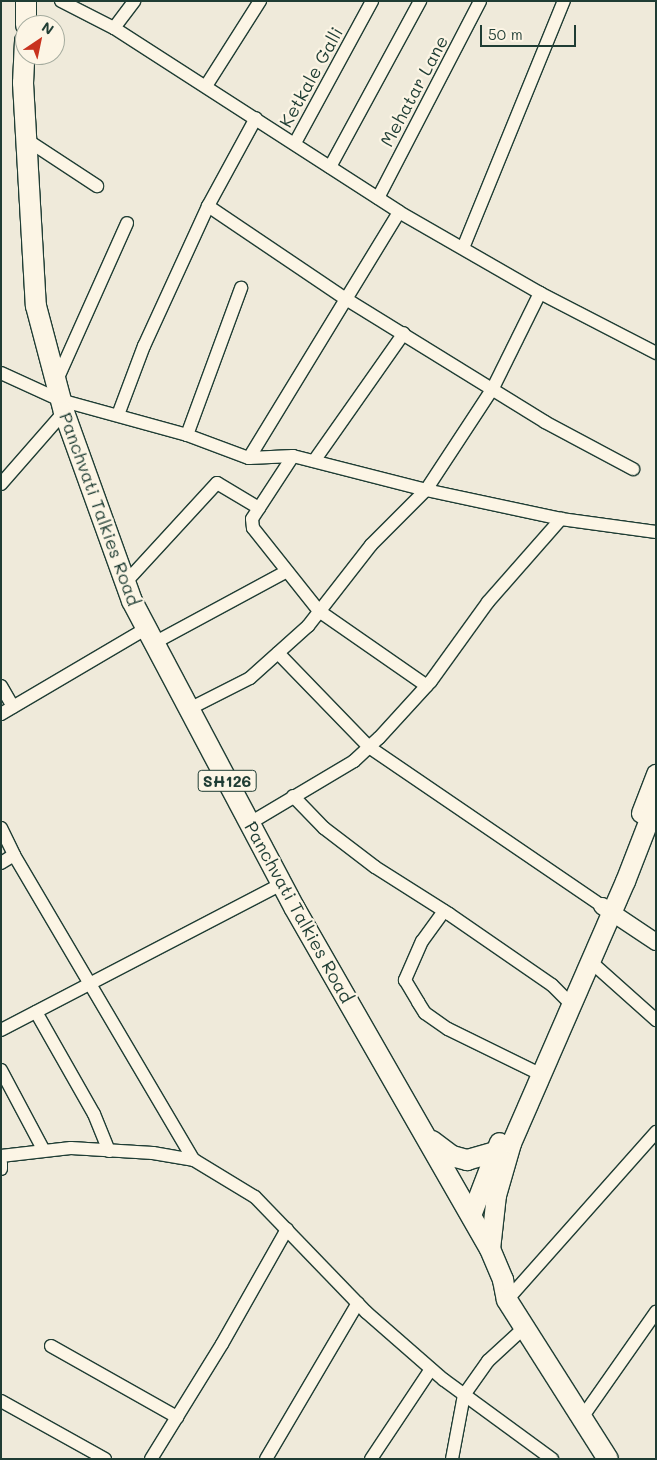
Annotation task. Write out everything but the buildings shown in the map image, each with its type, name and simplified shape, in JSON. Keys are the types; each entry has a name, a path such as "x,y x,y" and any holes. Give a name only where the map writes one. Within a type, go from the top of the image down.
{"main road":[{"path":"26,1 26,15"},
{"name":"Panchvati Talkies Road","path":"24,65 36,306 60,398 125,583 150,636 282,884 490,1249 503,1280 507,1300 608,1459"},
{"path":"567,1000 590,961 656,774"},
{"path":"471,1215 495,1152 535,1072 656,801"},
{"path":"490,1249 500,1176 535,1072"},
{"path":"426,1136 452,1156 467,1160 495,1152"}],"street":[{"path":"61,1 114,28 295,143 399,212 540,293 656,353"},
{"path":"114,28 134,1"},
{"path":"206,86 260,1"},
{"name":"Ketkale Galli","path":"295,143 372,1"},
{"path":"330,167 420,1"},
{"name":"Mehatar Lane","path":"378,198 480,1"},
{"path":"463,248 564,1"},
{"path":"118,415 144,346 208,206 256,118"},
{"path":"28,140 96,186"},
{"path":"208,206 346,299 493,388 545,422 633,470"},
{"path":"249,458 399,212"},
{"path":"1,484 60,398 127,224"},
{"path":"187,435 241,288"},
{"path":"189,709 250,678 278,653 319,611 371,545 426,490 493,388 540,293"},
{"path":"314,461 404,333"},
{"path":"1,374 60,398 187,435 249,458 292,456 426,490 561,519 656,532"},
{"path":"292,456 252,518 253,528 319,611 426,686"},
{"path":"125,583 216,483 259,508"},
{"path":"250,823 354,761 370,747 426,686 488,602 561,519"},
{"path":"1,714 150,636 287,571"},
{"path":"278,653 370,747 656,942"},
{"path":"1,686 13,707"},
{"path":"293,796 324,828 374,867 444,911 567,1000"},
{"path":"1,828 14,854 93,984 194,1160"},
{"path":"1,863 14,854"},
{"path":"1,1030 93,984 282,884"},
{"path":"444,911 422,941 411,964 406,980 410,988 425,1013 448,1029 535,1072"},
{"path":"590,961 656,1020"},
{"path":"36,1012 94,1114 109,1151"},
{"path":"1,1070 17,1095 43,1149"},
{"path":"507,1300 656,1132"},
{"path":"1,1156 43,1149 109,1151 194,1160 255,1197 358,1303 431,1369 552,1459"},
{"path":"1,1163 1,1169"},
{"path":"151,1459 287,1229"},
{"path":"266,1459 358,1303"},
{"path":"581,1419 650,1332 656,1312"},
{"path":"452,1459 464,1394 488,1360 525,1327"},
{"path":"51,1346 177,1417"},
{"path":"371,1459 431,1369"},
{"path":"1,1401 105,1459"}]}
